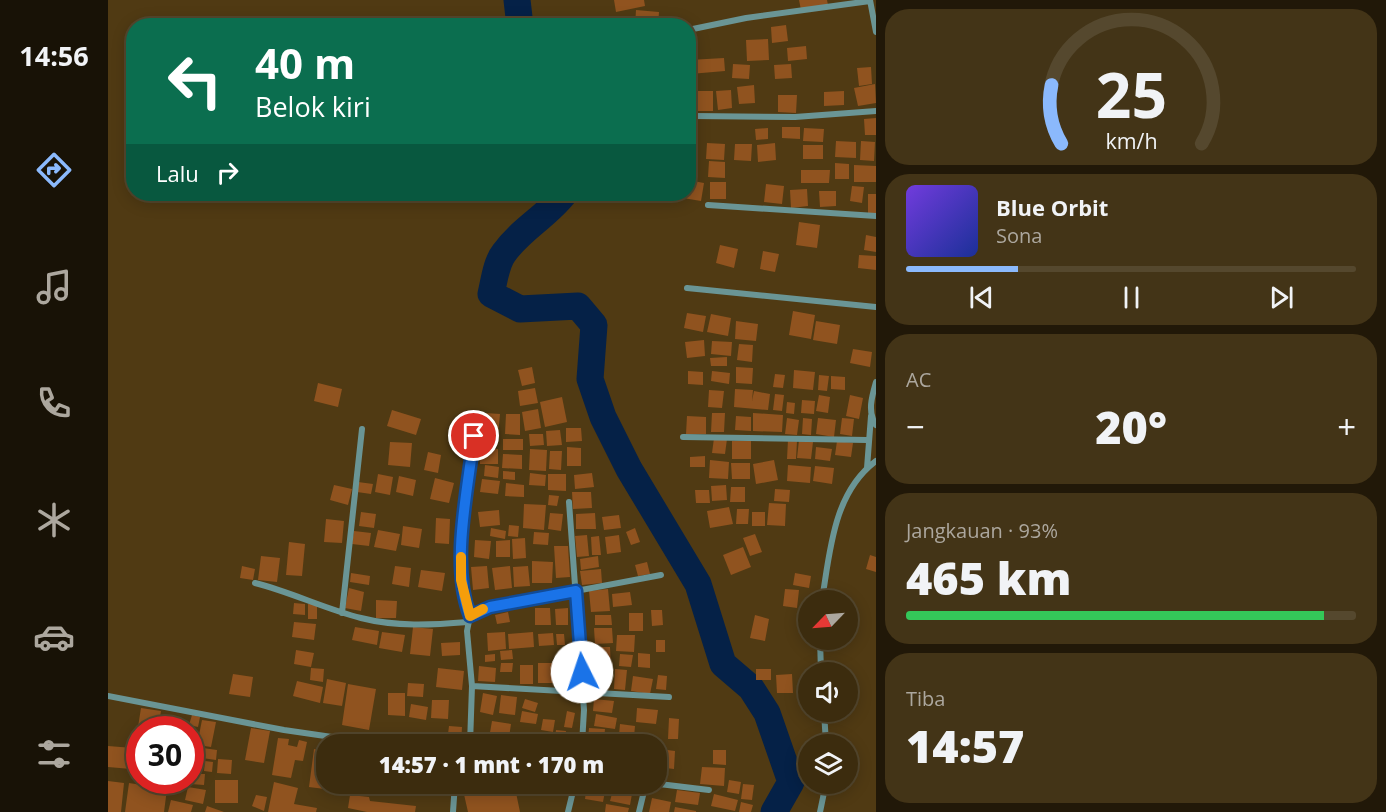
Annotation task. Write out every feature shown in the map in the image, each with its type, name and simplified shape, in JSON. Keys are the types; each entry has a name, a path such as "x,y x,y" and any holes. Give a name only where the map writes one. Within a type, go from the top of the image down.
{"street":[{"path":"696,28 746,18 870,1 876,32"},
{"path":"696,116 795,117 876,111"},
{"path":"708,206 876,216"},
{"path":"687,288 876,307"},
{"path":"867,468 867,440 876,382"},
{"path":"871,416 876,425"},
{"path":"342,613 362,429"},
{"path":"470,734 472,686 469,619 464,597 461,560 474,436"},
{"path":"683,436 867,440"},
{"path":"824,590 834,530 845,502 867,468 876,461"},
{"path":"569,502 583,692 582,734"},
{"path":"255,583 342,613 383,623 412,625 469,619 490,607 661,575"},
{"path":"472,686 669,697"},
{"path":"108,696 316,735"},
{"path":"667,785 709,790"},
{"path":"453,812 455,794"},
{"path":"568,812 572,794"},
{"path":"639,812 643,794"},
{"path":"820,812 824,794"}],"building":[{"path":"614,0 644,0 645,6 616,12"},
{"path":"799,0 827,0 828,5 801,10"},
{"path":"636,10 659,12 659,18 636,18"},
{"path":"786,25 788,41 772,43 771,27"},
{"path":"768,39 769,60 747,61 746,40"},
{"path":"806,46 807,59 788,61 787,48"},
{"path":"724,58 725,71 696,73 696,60"},
{"path":"733,64 750,65 749,79 732,78"},
{"path":"791,64 792,78 775,79 774,65"},
{"path":"871,67 872,84 859,86 857,68"},
{"path":"875,84 876,103 858,106 854,88"},
{"path":"754,85 755,103 739,104 737,87"},
{"path":"731,90 732,108 718,110 716,91"},
{"path":"696,91 713,91 713,111 696,111"},
{"path":"844,91 844,105 824,106 824,92"},
{"path":"778,95 797,95 796,113 778,112"},
{"path":"876,118 876,135 865,135 864,119"},
{"path":"782,127 800,127 800,139 782,138"},
{"path":"768,128 768,139 756,140 755,129"},
{"path":"804,128 824,129 823,142 803,141"},
{"path":"836,141 856,142 856,158 835,157"},
{"path":"861,141 875,142 874,161 860,160"},
{"path":"707,143 725,144 724,160 706,159"},
{"path":"775,143 776,160 758,162 757,145"},
{"path":"735,144 752,144 751,161 734,160"},
{"path":"803,145 823,145 823,159 803,159"},
{"path":"709,161 725,162 725,178 708,177"},
{"path":"835,163 849,164 849,179 835,179"},
{"path":"854,165 876,166 876,182 854,182"},
{"path":"801,170 830,170 829,183 801,183"},
{"path":"696,182 704,183 701,201 696,200"},
{"path":"710,182 726,182 726,199 710,199"},
{"path":"766,184 784,186 782,204 764,202"},
{"path":"852,186 864,187 862,203 850,201"},
{"path":"807,189 808,206 791,208 790,190"},
{"path":"819,191 836,191 836,206 820,207"},
{"path":"868,194 876,194 876,214 868,214"},
{"path":"799,222 820,225 817,248 796,245"},
{"path":"866,235 876,237 876,252 864,250"},
{"path":"720,245 738,249 734,268 716,263"},
{"path":"763,251 779,254 775,272 760,269"},
{"path":"859,255 876,256 876,270 858,268"},
{"path":"793,311 815,315 811,339 789,335"},
{"path":"687,313 706,316 703,332 684,328"},
{"path":"711,314 731,318 728,336 707,332"},
{"path":"736,321 758,324 756,341 735,339"},
{"path":"816,321 840,325 837,344 813,340"},
{"path":"704,340 705,356 687,358 685,342"},
{"path":"712,341 732,342 731,356 711,354"},
{"path":"739,344 753,345 752,362 737,360"},
{"path":"853,349 872,352 870,367 850,363"},
{"path":"727,357 727,366 711,366 710,358"},
{"path":"532,367 535,383 522,386 518,370"},
{"path":"736,367 753,368 752,384 736,383"},
{"path":"794,370 815,372 813,390 793,388"},
{"path":"688,371 703,372 703,385 688,384"},
{"path":"712,371 730,373 729,384 711,381"},
{"path":"775,374 785,375 783,388 773,387"},
{"path":"819,375 829,376 827,391 818,390"},
{"path":"831,376 845,377 845,390 831,389"},
{"path":"318,383 342,389 338,407 314,401"},
{"path":"535,388 538,403 520,406 518,391"},
{"path":"735,389 753,390 752,401 754,391 770,394 768,410 734,407"},
{"path":"709,390 724,391 722,408 708,407"},
{"path":"775,394 784,395 782,411 773,410"},
{"path":"819,395 830,397 828,413 816,411"},
{"path":"850,395 863,398 859,419 846,416"},
{"path":"562,397 567,422 545,427 540,402"},
{"path":"802,400 815,401 814,414 801,413"},
{"path":"787,402 795,403 794,414 786,413"},
{"path":"538,409 541,428 525,431 522,412"},
{"path":"392,410 421,419 416,435 387,426"},
{"path":"485,413 500,414 498,435 483,434"},
{"path":"712,413 725,413 724,432 711,432"},
{"path":"753,413 783,415 782,432 753,431"},
{"path":"506,414 520,414 520,435 505,434"},
{"path":"687,416 706,417 706,434 686,434"},
{"path":"736,416 751,417 751,431 735,430"},
{"path":"787,418 799,420 797,435 785,434"},
{"path":"803,418 812,419 811,435 802,434"},
{"path":"818,418 836,420 834,437 816,434"},
{"path":"842,418 854,419 852,436 840,434"},
{"path":"566,428 581,428 582,441 566,442"},
{"path":"560,430 562,445 547,446 546,431"},
{"path":"529,434 543,434 544,445 530,446"},
{"path":"714,438 727,439 725,454 712,453"},
{"path":"503,439 523,439 523,450 503,450"},
{"path":"788,440 797,441 796,459 787,459"},
{"path":"799,440 813,442 811,459 797,458"},
{"path":"732,441 751,441 751,459 732,459"},
{"path":"837,441 853,443 851,457 835,455"},
{"path":"390,442 412,443 410,467 388,465"},
{"path":"567,447 581,448 581,466 567,466"},
{"path":"816,447 832,449 830,461 815,459"},
{"path":"480,449 498,449 498,464 480,464"},
{"path":"530,449 547,450 546,471 529,470"},
{"path":"550,451 562,451 561,470 549,469"},
{"path":"428,452 441,455 438,473 424,470"},
{"path":"503,454 522,455 522,469 502,468"},
{"path":"705,456 705,467 690,467 690,457"},
{"path":"710,460 729,462 728,479 709,478"},
{"path":"774,460 778,480 756,484 753,464"},
{"path":"731,463 750,463 750,479 732,479"},
{"path":"485,465 499,467 498,478 484,476"},
{"path":"788,465 811,467 810,483 787,481"},
{"path":"815,466 834,468 832,484 813,481"},
{"path":"503,471 515,472 515,480 503,479"},
{"path":"530,473 546,475 545,486 529,485"},
{"path":"592,473 594,487 575,489 574,475"},
{"path":"378,474 393,477 390,495 375,492"},
{"path":"548,474 566,474 566,491 548,490"},
{"path":"399,476 416,480 413,496 396,492"},
{"path":"435,478 454,483 449,503 430,499"},
{"path":"482,479 500,481 498,494 480,492"},
{"path":"358,482 373,484 371,494 357,492"},
{"path":"506,483 524,485 524,497 505,496"},
{"path":"334,485 352,489 348,505 330,500"},
{"path":"726,485 727,500 712,501 711,486"},
{"path":"731,487 745,487 745,502 730,502"},
{"path":"775,489 790,490 789,502 774,501"},
{"path":"695,490 709,490 710,503 696,503"},
{"path":"572,492 591,492 592,508 573,509"},
{"path":"549,495 559,496 557,506 548,505"},
{"path":"769,503 786,504 785,526 767,525"},
{"path":"524,504 546,505 544,530 523,528"},
{"path":"729,507 733,524 710,528 707,511"},
{"path":"737,509 749,509 748,524 736,524"},
{"path":"499,510 500,525 480,527 478,512"},
{"path":"361,512 376,514 374,528 359,526"},
{"path":"752,512 765,512 765,526 752,526"},
{"path":"550,513 563,514 561,531 548,529"},
{"path":"595,513 596,529 576,529 576,514"},
{"path":"619,515 621,528 604,530 602,517"},
{"path":"436,518 450,519 449,544 435,543"},
{"path":"326,519 344,521 342,543 324,542"},
{"path":"509,525 519,526 518,537 508,536"},
{"path":"403,526 422,529 419,548 401,545"},
{"path":"491,528 506,531 505,539 490,536"},
{"path":"635,528 640,542 631,545 626,532"},
{"path":"378,530 400,534 396,551 374,547"},
{"path":"354,531 371,533 369,546 352,544"},
{"path":"534,532 549,533 548,545 533,544"},
{"path":"755,534 762,552 750,556 743,538"},
{"path":"587,535 589,556 577,557 575,536"},
{"path":"619,535 621,552 607,554 605,537"},
{"path":"599,536 601,555 592,555 591,537"},
{"path":"525,538 526,558 513,559 512,539"},
{"path":"475,540 491,541 489,559 474,557"},
{"path":"510,540 510,557 496,557 496,541"},
{"path":"289,542 305,544 302,576 286,575"},
{"path":"554,546 568,546 570,577 556,578"},
{"path":"743,547 751,567 731,575 723,555"},
{"path":"870,555 876,557 876,572 866,569"},
{"path":"261,556 280,558 277,582 258,580"},
{"path":"598,556 599,567 581,570 580,559"},
{"path":"532,561 553,562 552,583 532,583"},
{"path":"647,562 650,574 638,576 635,565"},
{"path":"242,566 255,569 253,580 240,578"},
{"path":"395,566 411,568 409,587 392,584"},
{"path":"487,566 489,588 473,590 471,567"},
{"path":"510,566 512,588 495,590 492,568"},
{"path":"528,566 530,586 514,587 513,567"},
{"path":"601,569 602,583 582,585 580,571"},
{"path":"421,570 445,573 442,591 418,587"},
{"path":"351,573 370,576 369,585 350,582"},
{"path":"795,573 811,576 809,588 793,585"},
{"path":"349,588 364,592 361,611 345,608"},
{"path":"608,589 610,611 591,612 589,591"},
{"path":"785,589 799,590 797,608 783,606"},
{"path":"630,592 632,605 613,607 612,594"},
{"path":"376,600 397,601 396,618 376,618"},
{"path":"294,603 305,604 305,615 293,614"},
{"path":"308,604 317,604 317,619 308,619"},
{"path":"535,608 550,608 551,625 535,625"},
{"path":"568,608 568,625 556,625 555,609"},
{"path":"651,610 662,610 663,625 652,626"},
{"path":"508,612 510,622 497,624 495,615"},
{"path":"629,613 643,613 643,631 629,631"},
{"path":"595,615 611,615 612,625 595,625"},
{"path":"755,615 769,619 765,641 750,638"},
{"path":"294,622 316,624 314,640 292,637"},
{"path":"355,627 379,631 377,645 352,640"},
{"path":"413,627 433,629 430,656 410,654"},
{"path":"594,628 612,628 613,643 595,644"},
{"path":"382,632 405,635 402,652 379,648"},
{"path":"505,632 506,649 488,651 487,633"},
{"path":"533,632 534,647 509,649 508,634"},
{"path":"553,633 554,645 539,646 538,634"},
{"path":"556,634 564,634 565,645 557,645"},
{"path":"617,635 635,635 634,652 616,651"},
{"path":"656,640 665,640 665,652 656,652"},
{"path":"460,642 460,655 442,656 441,643"},
{"path":"593,647 610,647 611,666 594,667"},
{"path":"296,650 314,653 311,667 294,664"},
{"path":"512,650 513,659 501,660 500,651"},
{"path":"560,650 572,650 573,661 560,662"},
{"path":"638,653 650,654 650,668 638,667"},
{"path":"495,654 495,661 485,662 485,655"},
{"path":"620,654 633,655 631,667 619,666"},
{"path":"501,663 513,663 512,672 500,672"},
{"path":"538,663 555,663 555,683 538,683"},
{"path":"520,665 533,665 533,684 520,684"},
{"path":"479,666 496,668 495,682 478,681"},
{"path":"311,668 324,669 323,682 310,680"},
{"path":"438,668 464,671 462,690 436,687"},
{"path":"615,669 627,670 625,690 614,689"},
{"path":"756,669 771,669 771,680 756,680"},
{"path":"561,670 576,671 575,687 560,686"},
{"path":"233,674 253,677 250,697 229,694"},
{"path":"792,674 793,693 777,693 776,675"},
{"path":"597,675 610,678 606,691 593,687"},
{"path":"658,675 667,676 666,690 656,689"},
{"path":"633,676 653,679 650,694 631,691"},
{"path":"327,679 346,683 342,706 323,703"},
{"path":"297,681 323,687 320,703 293,696"},
{"path":"408,683 424,684 423,697 407,696"},
{"path":"348,684 376,689 369,730 342,725"},
{"path":"388,693 405,693 405,716 388,715"},
{"path":"483,693 497,696 493,715 480,712"},
{"path":"501,695 517,697 515,715 499,713"},
{"path":"525,699 538,703 535,712 522,708"},
{"path":"594,699 614,701 612,713 593,711"},
{"path":"432,700 449,700 448,719 431,718"},
{"path":"411,704 428,707 426,720 409,717"},
{"path":"141,708 161,711 160,716 140,716"},
{"path":"637,708 658,710 656,724 636,722"},
{"path":"522,711 538,714 536,724 520,722"},
{"path":"567,711 575,713 572,728 564,727"},
{"path":"596,714 617,718 615,729 594,726"},
{"path":"669,718 679,719 678,739 668,739"},
{"path":"543,719 555,720 553,732 541,730"},
{"path":"204,720 216,722 211,747 204,746"},
{"path":"492,721 511,724 510,734 490,734"},
{"path":"620,724 635,726 634,734 619,734"},
{"path":"449,726 462,727 462,734 448,734"},
{"path":"251,728 270,731 264,763 245,760"},
{"path":"589,728 605,729 605,734 588,734"},
{"path":"556,730 566,731 566,734 555,734"},
{"path":"278,738 289,739 288,745 297,747 299,740 307,742 303,761 295,760 291,778 272,775"},
{"path":"108,746 126,747 126,769 108,767"},
{"path":"204,748 217,750 216,760 204,758"},
{"path":"314,749 316,749 316,788 309,787"},
{"path":"667,750 675,751 674,769 667,768"},
{"path":"713,750 726,750 726,765 713,764"},
{"path":"218,759 232,760 231,774 217,773"},
{"path":"205,761 213,762 212,772 204,771"},
{"path":"702,767 725,768 724,786 700,784"},
{"path":"215,780 238,780 238,803 215,803"},
{"path":"729,780 741,782 739,794 727,792"},
{"path":"108,781 124,783 121,812 108,812"},
{"path":"274,782 298,788 294,804 317,808 316,812 268,812"},
{"path":"743,784 754,785 752,800 741,799"},
{"path":"204,790 206,790 203,804 185,800 186,794 204,794"},
{"path":"677,790 700,793 698,805 675,802"},
{"path":"127,794 166,794 164,812 125,812"},
{"path":"464,794 516,794 520,812 468,812"},
{"path":"586,794 604,794 603,802 585,799"},
{"path":"612,794 632,794 630,805 610,801"},
{"path":"714,794 738,800 735,811 711,806"},
{"path":"256,795 267,797 264,811 252,806"},
{"path":"350,795 369,797 370,801 416,806 415,812 367,812 348,808"},
{"path":"652,798 671,802 669,812 649,812"},
{"path":"171,800 193,805 191,812 168,812"},
{"path":"741,802 753,805 751,812 739,812"},
{"path":"606,804 629,808 628,812 605,812"},
{"path":"207,806 224,812 205,812"},
{"path":"675,807 696,811 696,812 674,812"}],"waterway":[{"path":"517,0 519,18"},
{"path":"557,201 518,237 501,257 491,294 520,309 578,306 594,325 590,379 603,417 629,469 698,584 723,664 751,688 767,713 791,782 774,812"}],"slow traffic":[{"path":"461,557 461,580 470,616 483,609"}],"route":[{"path":"474,436 461,560 461,580 470,616 490,607 576,591 582,672"}]}
